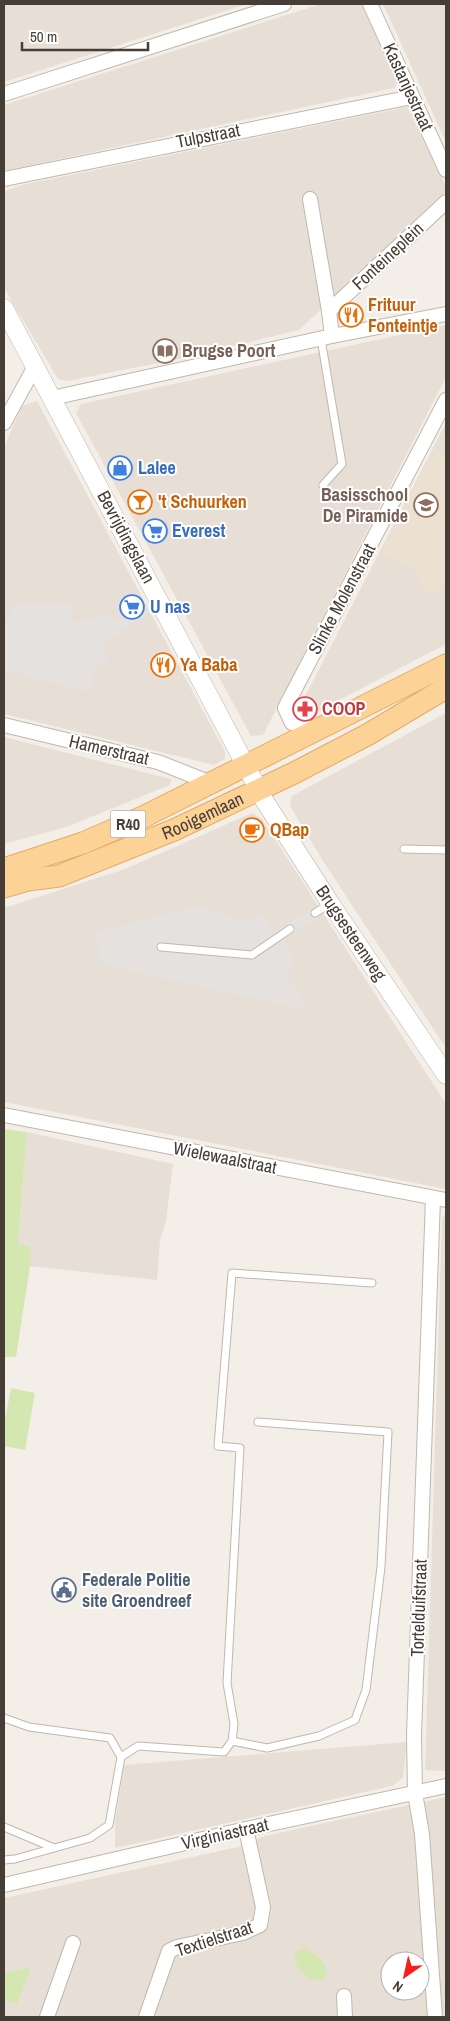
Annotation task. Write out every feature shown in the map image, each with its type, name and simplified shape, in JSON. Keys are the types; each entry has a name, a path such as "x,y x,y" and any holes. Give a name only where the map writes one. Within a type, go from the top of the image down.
{"main road":[{"name":"Rooigemlaan","path":"4,869 83,843 145,816 446,665"},
{"name":"Rooigemlaan","path":"4,887 28,880 59,876 174,830 259,790 367,735 446,688"}],"street":[{"path":"4,94 284,4"},
{"name":"Kastanjestraat","path":"370,4 446,170"},
{"name":"Tulpstraat","path":"4,179 412,97"},
{"name":"Fonteineplein","path":"310,199 329,311 326,338"},
{"name":"Fonteineplein","path":"329,311 446,202"},
{"name":"Bevrijdingslaan","path":"4,308 34,368 52,398 247,765"},
{"path":"52,398 326,338 446,314"},
{"path":"4,423 34,368"},
{"name":"Slinke Molenstraat","path":"317,730 292,723 285,708 446,400"},
{"name":"Hamerstraat","path":"4,725 158,762 211,783"},
{"name":"Rooigemlaan","path":"247,765 259,790"},
{"name":"Brugsesteenweg","path":"259,790 330,903 446,1075"},
{"name":"Wielewaalstraat","path":"4,1115 440,1199"},
{"name":"Tortelduifstraat","path":"434,2017 422,1834 415,1794 415,1726 440,1199"},
{"name":"Virginiastraat","path":"4,1885 246,1829 446,1786"},
{"name":"Textielstraat","path":"146,2017 169,1951 177,1947 243,1933 260,1925 263,1907 246,1829"},
{"path":"47,2017 73,1943"},
{"path":"344,1996 345,2017"}],"lane":[{"path":"323,485 342,464 326,338"},
{"path":"404,849 446,850"},
{"path":"315,913 330,903"},
{"path":"161,947 252,955 290,929"},
{"path":"121,1756 138,1746 224,1752 232,1741 234,1724 227,1683 240,1448 218,1446 232,1273 372,1283"},
{"path":"232,1741 267,1748 319,1736 355,1720 366,1690 382,1567 388,1432 258,1422"},
{"path":"4,1718 29,1727 110,1738 121,1756 109,1825 90,1838 15,1859 4,1860"},
{"path":"4,1827 54,1848"}],"shaded area":[{"path":"4,4 247,4 4,82"},
{"path":"321,4 361,4 399,81 394,88 4,171 4,105"},
{"path":"383,4 446,4 446,142"},
{"path":"407,107 446,186 444,195 299,330 189,357 67,381 58,379 4,288 4,191 26,184"},
{"path":"446,325 446,377 263,735 251,736 76,413 81,404"},
{"path":"37,401 225,752 225,759 214,765 4,714 4,447 22,406"},
{"path":"446,423 446,644 303,719 297,712"},
{"name":"Basisschool De Piramide","path":"434,450 446,457 446,583 429,594 412,565 408,567 382,552"},
{"path":"13,605 73,605 72,622 99,618 107,614 115,622 147,605 150,613 120,631 122,636 107,634 104,651 108,661 104,665 96,665 90,690 85,691 4,670 4,626"},
{"path":"446,713 446,1048 323,861 290,806 292,796"},
{"path":"4,737 171,779 170,785 66,827 4,844"},
{"path":"252,813 262,819 446,1104 446,1189 4,1102 4,908 125,869"},
{"path":"195,906 247,922 260,914 273,932 317,906 323,916 292,934 283,944 293,957 290,959 295,966 285,973 305,1002 298,1008 99,964 97,933"},
{"path":"27,1132 173,1164 166,1221 160,1240 157,1280 30,1266 30,1246 18,1244"},
{"path":"446,1215 446,1771 425,1770 442,1218"},
{"path":"407,1742 403,1778 392,1786 115,1848 115,1823 124,1765"},
{"path":"446,1797 446,2017 4,2017 4,1898 238,1847 264,1836"}],"green space":[{"path":"4,1129 27,1132 18,1244 30,1246 30,1266 16,1357 4,1357"},
{"path":"11,1388 35,1393 25,1450 4,1446 4,1425"},
{"path":"305,1948 320,1959 325,1967 327,1976 320,1980 309,1979 298,1968 294,1957 298,1950"},
{"path":"31,1967 17,2004 4,1999 4,1973"}],"place":[{"name":"Frituur Fonteintje","path":"351,315"},
{"name":"Brugse Poort","path":"165,351"},
{"name":"Lalee","path":"120,468"},
{"name":"'t Schuurken","path":"140,502"},
{"name":"Basisschool De Piramide","path":"426,505"},
{"name":"Everest","path":"155,531"},
{"name":"U nas","path":"132,607"},
{"name":"Ya Baba","path":"163,665"},
{"name":"COOP","path":"305,709"},
{"name":"QBap","path":"252,830"},
{"name":"Federale Politie site Groendreef","path":"64,1590"}]}
